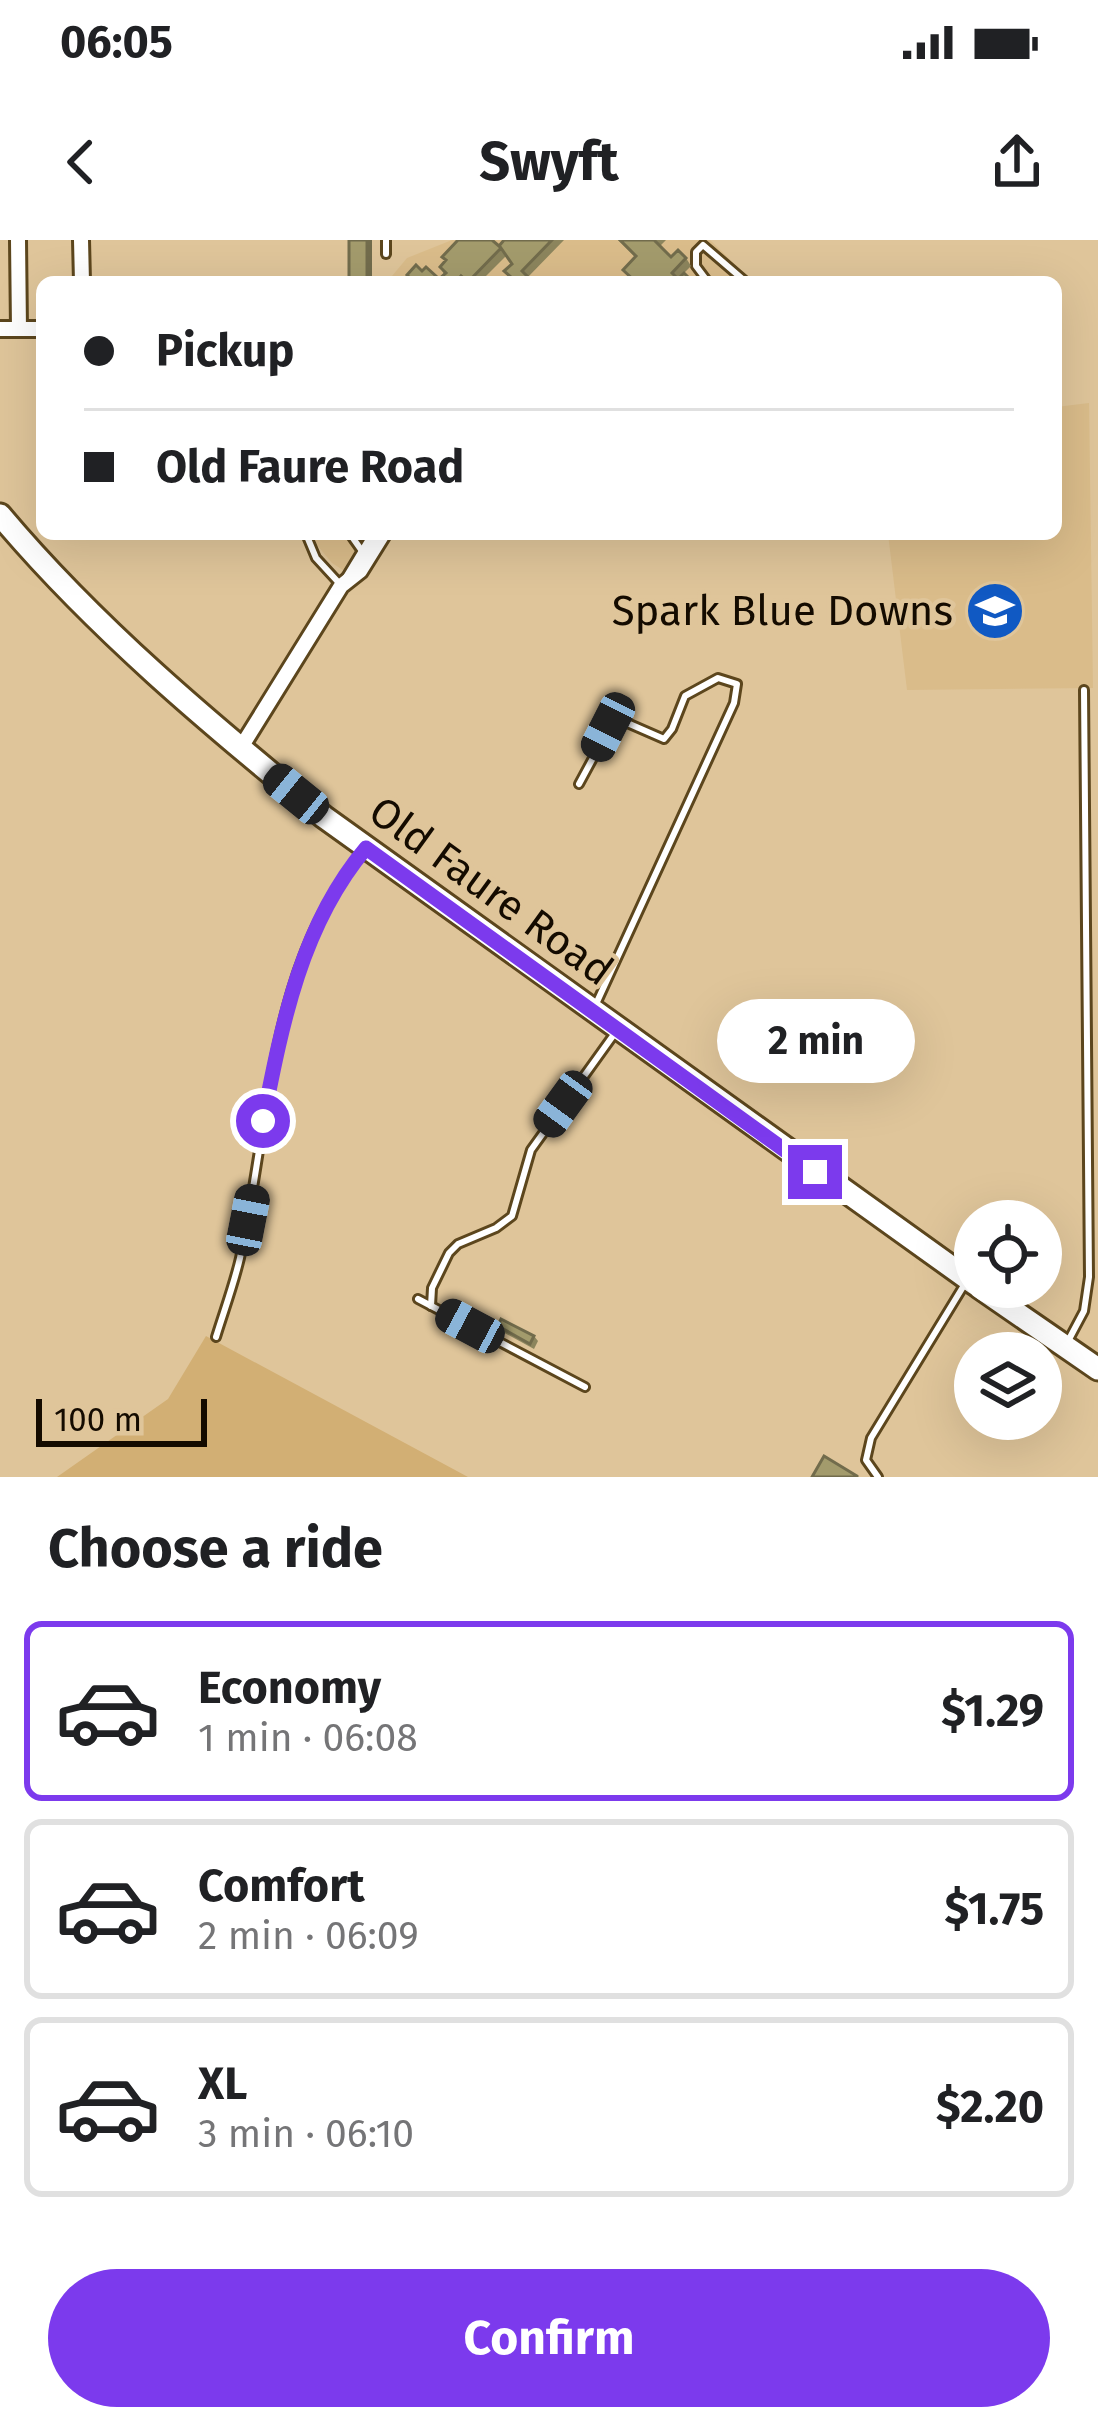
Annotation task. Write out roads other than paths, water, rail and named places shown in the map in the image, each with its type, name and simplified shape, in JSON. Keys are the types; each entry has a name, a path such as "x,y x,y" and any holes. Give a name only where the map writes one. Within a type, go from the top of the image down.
{"main road":[{"name":"Old Faure Road","path":"0,514 65,588 241,749 366,848 590,1012 954,1270"},
{"name":"Old Faure Road","path":"1009,1308 1093,1365"}],"street":[{"path":"18,240 19,329"},
{"path":"81,240 82,276"},
{"path":"0,328 36,328"},
{"path":"241,749 341,586 360,571 379,540"}],"lane":[{"path":"386,240 386,254"},
{"path":"704,276 696,266 696,252 703,244 735,276"},
{"path":"308,540 316,558 341,586 368,540"},
{"path":"354,540 362,550"},
{"path":"579,784 613,722 625,722 664,739 691,690 718,678 737,684 734,703 637,920 590,1012"},
{"path":"1065,1346 1084,1311 1089,1277 1084,690"},
{"path":"216,1336 239,1263 268,1094 308,941 344,874 366,848"},
{"path":"431,1306 432,1288 448,1253 512,1216 531,1150 617,1030"},
{"path":"418,1299 585,1387"},
{"path":"878,1477 866,1460 871,1438 958,1308"}],"place":[{"name":"Spark Blue Downs","path":"995,611"}]}
